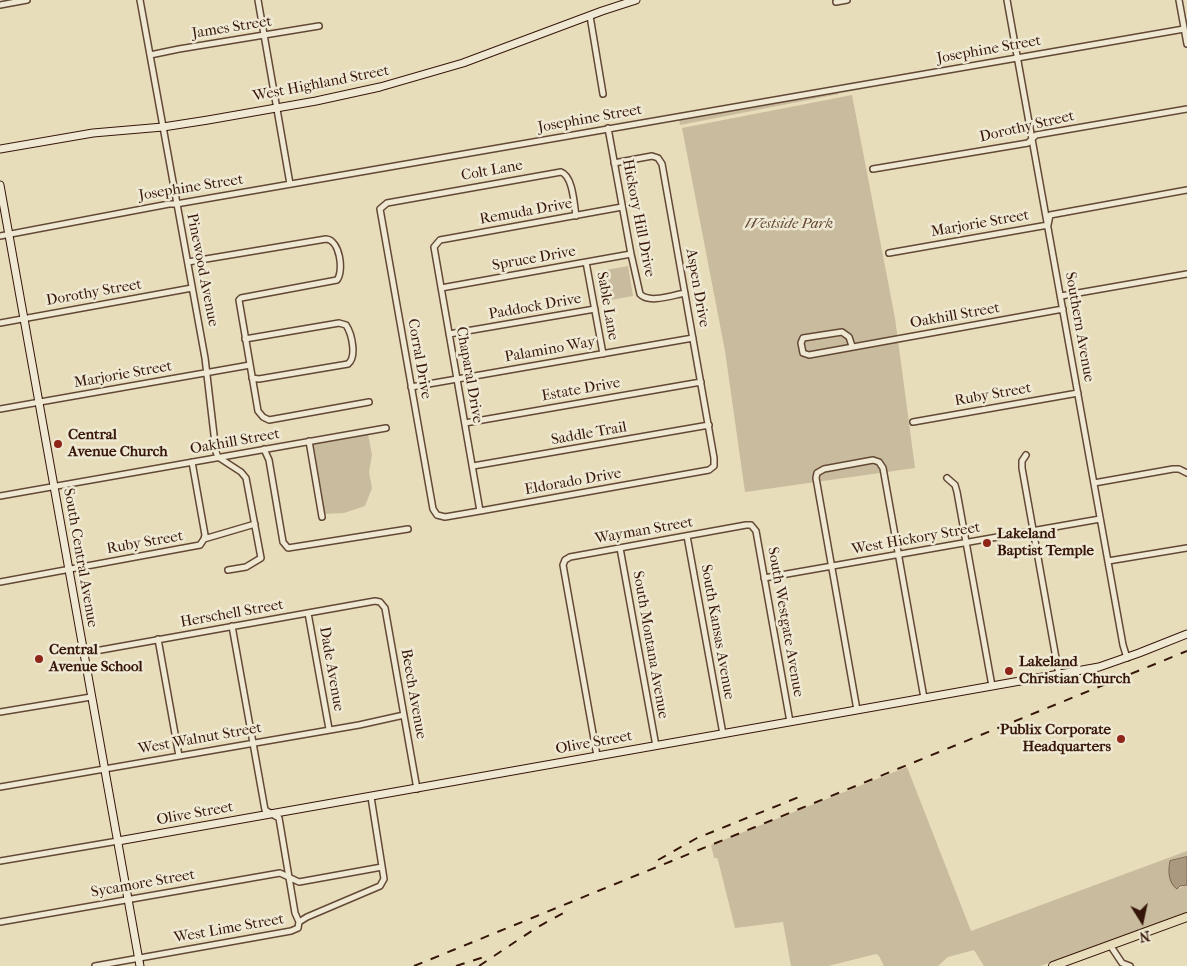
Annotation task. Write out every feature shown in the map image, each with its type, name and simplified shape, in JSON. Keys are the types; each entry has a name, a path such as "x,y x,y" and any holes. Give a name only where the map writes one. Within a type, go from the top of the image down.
{"main road":[{"path":"1053,966 1067,964 1110,945 1187,917"}],"street":[{"path":"0,4 27,0"},
{"name":"Pinewood Avenue","path":"140,0 207,372 218,457"},
{"path":"258,0 290,184"},
{"name":"West Highland Street","path":"0,149 93,133 163,127 316,101 404,81 470,60 636,0"},
{"path":"836,2 847,0"},
{"name":"Southern Avenue","path":"1007,0 1100,519 1127,658"},
{"path":"1179,0 1187,44"},
{"path":"590,16 603,94"},
{"name":"James Street","path":"150,55 319,26"},
{"name":"Josephine Street","path":"0,236 169,204 1184,29"},
{"name":"Dorothy Street","path":"872,169 1028,142 1036,135 1187,108"},
{"name":"Hickory Hill Drive","path":"608,128 640,294 642,297 649,299 685,293"},
{"name":"Aspen Drive","path":"614,163 652,156 661,161 709,425 715,463 713,468"},
{"name":"Colt Lane","path":"381,208 387,203 561,172 570,180 576,216"},
{"name":"South Central Avenue","path":"0,185 140,966"},
{"name":"Marjorie Street","path":"888,253 1048,225 1050,215 1187,190"},
{"name":"Corral Drive","path":"381,208 380,212 433,509 437,515"},
{"name":"Remuda Drive","path":"435,244 440,240 622,208"},
{"path":"188,262 330,239 335,243 341,272 340,276 333,282 241,298 239,300 259,414 269,420 369,402"},
{"name":"Chaparal Drive","path":"435,244 433,252 480,511"},
{"name":"Spruce Drive","path":"441,288 631,254"},
{"name":"Sable Lane","path":"586,262 603,354"},
{"path":"1060,296 1187,274"},
{"name":"Dorothy Street","path":"0,323 192,288"},
{"name":"Paddock Drive","path":"449,334 595,309"},
{"name":"Oakhill Street","path":"852,346 849,337 842,332 803,338 801,343 803,353 806,355 1063,309"},
{"path":"245,339 339,323 346,325 350,331 353,355 352,360 348,364 259,379 252,378"},
{"name":"Palamino Way","path":"411,387 693,338"},
{"name":"Marjorie Street","path":"0,409 250,365"},
{"name":"Estate Drive","path":"465,423 701,382"},
{"name":"Ruby Street","path":"913,422 1078,393"},
{"name":"Saddle Trail","path":"473,466 709,425"},
{"name":"Oakhill Street","path":"0,496 386,428"},
{"path":"309,441 322,518"},
{"path":"264,449 269,460 283,542 288,548 408,529"},
{"path":"1026,455 1022,461 1022,468 1058,674"},
{"path":"218,457 244,474 247,481 261,558 246,567 228,570"},
{"path":"857,710 816,478 816,473 824,468 873,460 879,462 884,471 924,698"},
{"name":"Ruby Street","path":"192,462 204,539"},
{"name":"Eldorado Drive","path":"437,515 445,517 713,468"},
{"path":"1094,483 1172,469 1179,469 1187,473"},
{"path":"947,478 955,485 957,492 992,686"},
{"name":"West Hickory Street","path":"764,578 1100,519"},
{"name":"Ruby Street","path":"0,582 197,546 204,539 255,524"},
{"name":"Wayman Street","path":"597,756 564,562 567,558 620,548 746,525 753,527"},
{"name":"South Westgate Avenue","path":"753,527 756,531 790,722"},
{"name":"South Kansas Avenue","path":"687,536 722,734"},
{"name":"South Montana Avenue","path":"620,548 656,746"},
{"path":"1108,561 1187,548"},
{"name":"Herschell Street","path":"84,653 375,601 383,605"},
{"name":"Beech Avenue","path":"383,605 417,788"},
{"name":"Dade Avenue","path":"308,613 329,729"},
{"path":"232,626 265,810 279,818 299,922"},
{"name":"Olive Street","path":"0,861 1099,667 1187,634"},
{"path":"158,639 179,756"},
{"path":"0,712 91,697"},
{"name":"West Walnut Street","path":"0,787 404,715"},
{"path":"371,796 382,867"},
{"name":"Sycamore Street","path":"0,922 280,873 299,882 382,867"},
{"name":"West Lime Street","path":"95,966 291,931 298,928 299,922 307,916 380,886 384,879 382,867"},
{"path":"1110,945 1121,964 1130,966"}],"green space":[{"path":"838,92 839,94 680,125 679,119"},
{"name":"Westside Park","path":"852,95 895,318 915,468 745,492 725,351 682,128"},
{"path":"628,266 633,296 605,301 600,271"},
{"path":"368,434 372,455 369,472 372,488 365,506 344,513 324,514 312,444"},
{"path":"907,767 971,931 1187,851 1187,857 1171,861 1170,868 1177,889 1187,885 1187,912 1040,966 984,966 974,950 948,957 938,966 884,966 876,954 828,966 791,966 783,922 735,928 718,860 714,858 711,845"}],"shaded area":[{"path":"1187,857 1187,885 1180,886 1177,889 1170,880 1170,861"}],"railway":[{"path":"414,966 1187,651"},
{"path":"658,860 697,838 799,797"},
{"path":"479,966 536,928 567,911"},
{"path":"456,966 487,956"}],"place":[{"name":"Central Avenue Church","path":"58,444"},
{"name":"Lakeland Baptist Temple","path":"987,543"},
{"name":"Central Avenue School","path":"39,659"},
{"name":"Lakeland Christian Church","path":"1009,671"},
{"name":"Publix Corporate Headquarters","path":"1121,739"}]}
